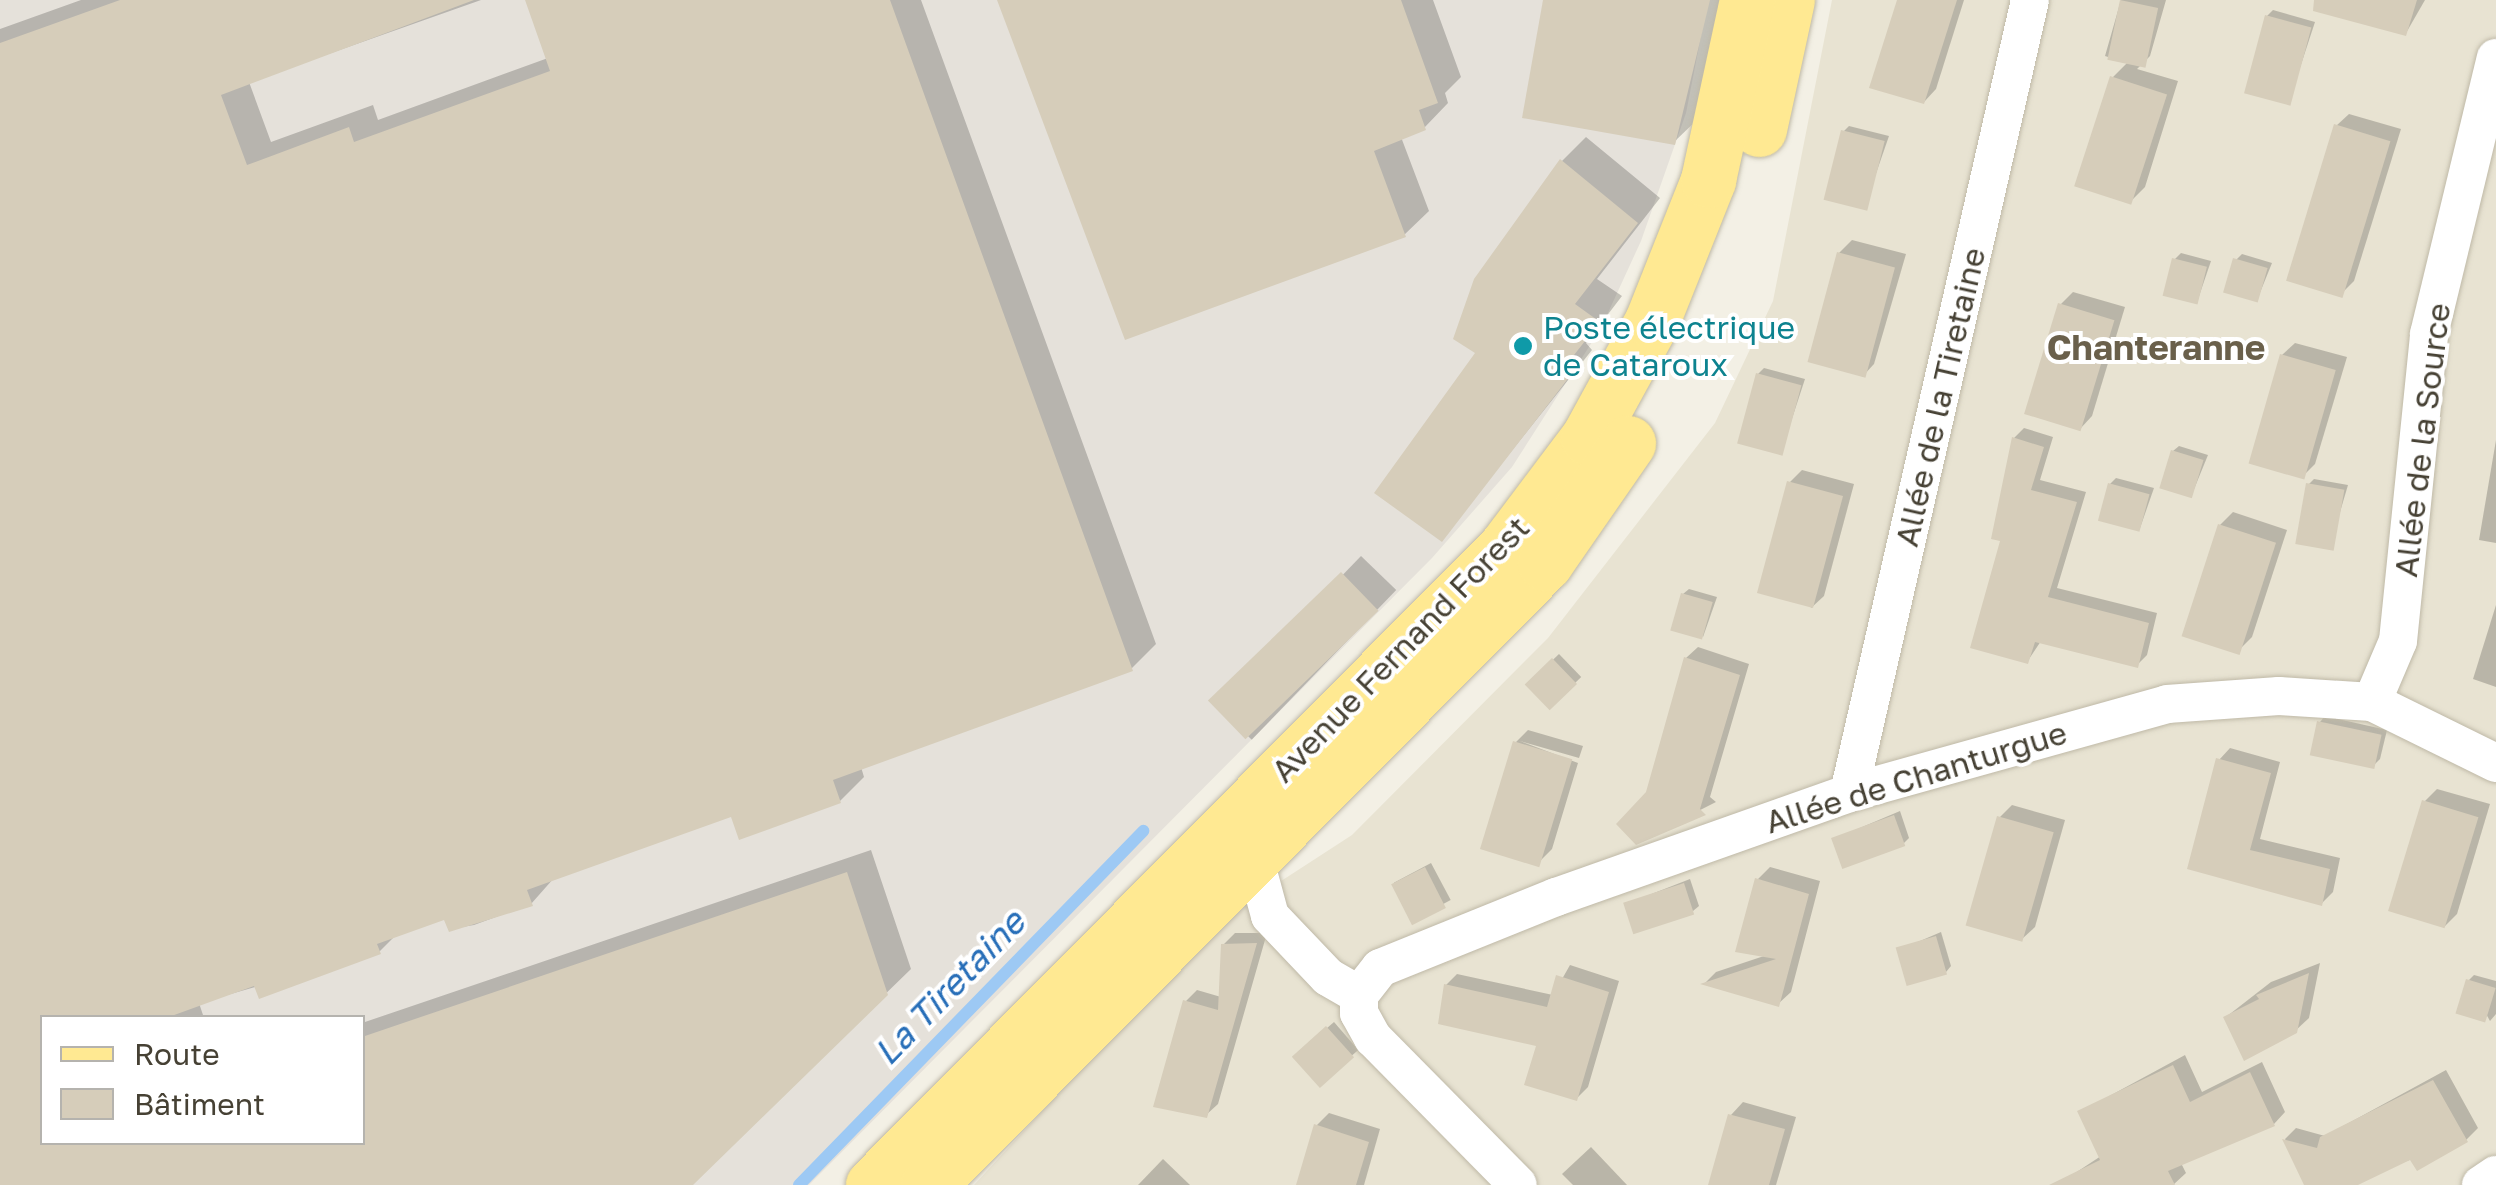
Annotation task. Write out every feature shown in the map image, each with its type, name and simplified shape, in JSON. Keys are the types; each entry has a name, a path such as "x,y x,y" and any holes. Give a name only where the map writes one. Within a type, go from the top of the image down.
{"main road":[{"name":"Avenue Fernand Forest","path":"873,1185 1505,548 1588,438 1652,321 1708,180 1747,0"},
{"name":"Avenue Fernand Forest","path":"928,1185 1545,563 1621,455 1680,346 1744,188 1787,0"}],"street":[{"name":"Allée de la Tiretaine","path":"1849,793 2030,0"},
{"name":"Allée de la Source","path":"2372,702 2398,641 2428,334 2496,58"},
{"name":"Allée de Chanturgue","path":"1360,995 1380,968 1422,948 1849,793 2168,704 2279,696 2372,702 2496,762"},
{"path":"1254,857 1270,916 1328,977 1360,995 1358,1013 1373,1038 1497,1178"},
{"path":"2481,1185 2496,1175"}],"shaded area":[{"path":"0,0 1708,0 1686,113 1641,241 1601,328 1512,467 1432,558 809,1185 0,1185"},
{"path":"1832,0 2496,0 2496,1185 974,1185 1215,924 1352,835 1548,638 1715,423 1773,301"}],"building":[{"path":"120,0 474,0 221,95 247,165 349,127 354,142 550,71 525,0 890,0 1133,671 833,780 841,803 739,840 731,817 527,890 533,906 449,932 444,920 377,944 381,954 259,999 254,986 174,1015 40,1015 40,1145 365,1145 365,1036 847,872 888,995 693,1185 0,1185 0,43"},
{"path":"997,0 1401,0 1438,103 1419,110 1426,130 1374,151 1406,237 1125,340"},
{"path":"1543,0 1710,0 1675,145 1522,118"},
{"path":"1897,0 1957,0 1924,104 1869,88"},
{"path":"2120,0 2158,8 2145,68 2107,60"},
{"path":"2314,0 2417,0 2406,36 2313,11"},
{"path":"2265,15 2311,27 2290,106 2244,93"},
{"path":"2110,76 2167,95 2131,205 2074,186"},
{"path":"2334,124 2390,141 2342,298 2286,281"},
{"path":"1841,130 1885,141 1867,211 1824,200"},
{"name":"Poste électrique de Cataroux","path":"1560,159 1638,223 1575,304 1600,322 1563,369 1570,376 1442,542 1374,493 1475,353 1453,339 1474,279"},
{"path":"1837,252 1895,268 1865,378 1807,362"},
{"path":"2172,258 2207,267 2197,305 2163,296"},
{"path":"2233,258 2268,268 2258,303 2223,293"},
{"path":"2058,303 2114,320 2081,431 2024,414"},
{"path":"2280,354 2336,370 2304,480 2249,464"},
{"path":"1756,373 1801,385 1783,456 1737,444"},
{"path":"2012,437 2044,447 2031,490 2077,502 2048,597 2149,623 2138,668 2035,642 2028,664 1970,648 2000,541 1991,539"},
{"path":"2171,450 2204,460 2192,498 2159,488"},
{"path":"1787,481 1843,496 1813,608 1757,593"},
{"path":"2108,483 2150,494 2139,532 2098,521"},
{"path":"2306,483 2344,490 2334,551 2295,544"},
{"path":"2218,524 2276,543 2240,655 2182,636"},
{"path":"1341,572 1379,611 1245,739 1208,701"},
{"path":"1681,593 1713,602 1702,640 1670,630"},
{"path":"1684,657 1740,675 1700,809 1706,815 1636,845 1616,824 1646,792"},
{"path":"1552,658 1577,684 1550,710 1525,684"},
{"path":"2317,721 2382,735 2374,769 2310,755"},
{"path":"1513,741 1572,759 1539,867 1480,849"},
{"path":"2216,758 2271,773 2250,850 2330,869 2322,906 2187,869"},
{"path":"2422,800 2478,817 2445,928 2388,911"},
{"path":"1894,815 1905,846 1842,869 1831,838"},
{"path":"1997,816 2054,832 2022,942 1966,926"},
{"path":"1425,867 1446,908 1412,925 1391,884"},
{"path":"1755,878 1809,894 1779,1007 1700,984 1776,959 1735,952"},
{"path":"1684,883 1694,914 1633,934 1623,903"},
{"path":"1936,936 1947,974 1907,986 1896,948"},
{"path":"1257,943 1207,1118 1153,1107 1183,1000 1218,1010 1221,944"},
{"path":"2309,973 2297,1033 2244,1061 2223,1017 2259,999 2256,995"},
{"path":"1556,975 1609,992 1577,1101 1524,1085 1536,1046 1438,1024 1444,984 1547,1007"},
{"path":"2466,979 2496,988 2485,1022 2455,1013"},
{"path":"1326,1026 1354,1057 1320,1088 1292,1057"},
{"path":"2173,1065 2190,1102 2250,1072 2275,1126 2168,1171 2175,1185 2049,1185 2100,1160 2077,1111"},
{"path":"2433,1080 2468,1142 2417,1171 2410,1160 2358,1185 2304,1185 2282,1139 2317,1148 2320,1137"},
{"path":"1728,1114 1785,1129 1769,1185 1708,1185"},
{"path":"1314,1124 1369,1142 1356,1185 1296,1185"}],"waterway":[{"name":"La Tiretaine","path":"799,1185 1143,831"}],"place":[{"name":"Poste électrique de Cataroux","path":"1523,346"}],"district":[{"name":"Chanteranne","path":"2156,347"}]}
